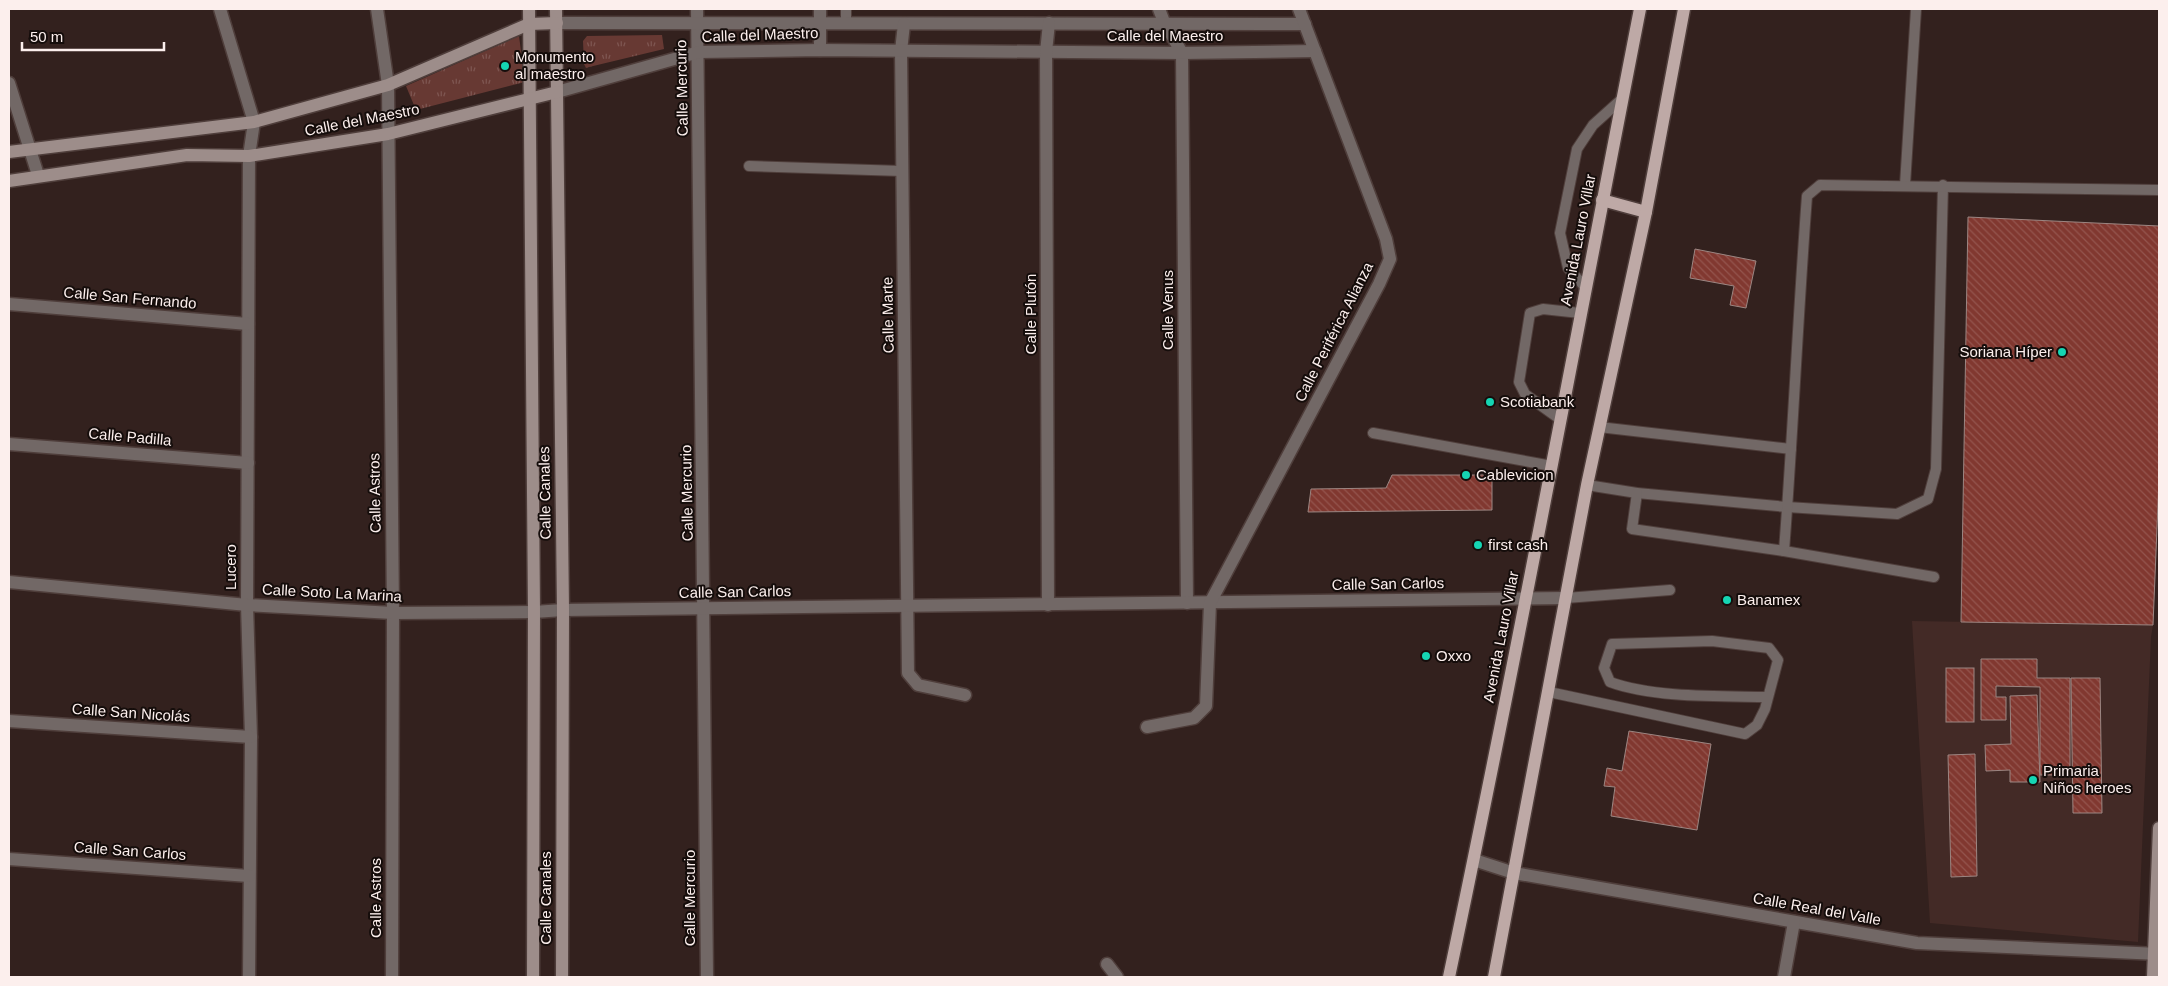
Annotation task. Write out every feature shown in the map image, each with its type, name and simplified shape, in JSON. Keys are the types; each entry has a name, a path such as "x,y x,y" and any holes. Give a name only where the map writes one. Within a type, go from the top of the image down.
{"main road":[{"name":"Calle Canales","path":"529,9 534,612 533,977"},
{"name":"Calle Canales","path":"556,9 563,610 562,977"},
{"name":"Avenida Lauro Villar","path":"1449,977 1552,466 1640,9"},
{"path":"1494,977 1587,484 1646,212 1684,9"},
{"name":"Calle del Maestro","path":"9,152 254,122 388,85 529,24 556,23"},
{"name":"Calle del Maestro","path":"9,181 38,175 187,155 249,156 388,134 557,92"},
{"path":"1602,200 1646,212"},
{"path":"2153,977 2157,954 2159,828"}],"street":[{"path":"220,9 254,122"},
{"name":"Calle Astros","path":"377,9 388,85 393,613 392,977"},
{"name":"Calle Mercurio","path":"697,9 707,977"},
{"path":"820,9 820,50"},
{"name":"Calle Venus","path":"1158,9 1182,53 1187,603"},
{"name":"Calle Periférica Alianza","path":"1210,603 1379,284 1390,259 1386,239 1299,9"},
{"name":"Calle del Maestro","path":"556,23 697,25 1164,22 1305,24"},
{"name":"Calle Plutón","path":"1048,604 1046,52 1049,23"},
{"name":"Calle Marte","path":"904,24 901,51 908,606"},
{"name":"Calle del Maestro","path":"557,92 698,52 820,50 1182,53 1315,51"},
{"path":"9,83 38,175"},
{"name":"Lucero","path":"249,977 251,737 247,606 248,324 249,156 254,122"},
{"name":"Calle San Fernando","path":"9,304 248,324"},
{"name":"Calle Padilla","path":"9,444 248,463"},
{"name":"Calle Soto La Marina","path":"9,582 247,606 393,613 534,612"},
{"name":"Calle San Carlos","path":"534,612 704,608 1566,598"},
{"path":"1147,727 1194,718 1206,706 1210,603"},
{"path":"908,606 908,673 918,685 965,695"},
{"name":"Calle San Nicolás","path":"9,722 251,737"},
{"name":"Calle San Carlos","path":"9,859 249,876"},
{"name":"Calle Real del Valle","path":"1474,860 1514,873 1917,943 2157,954"},
{"path":"1784,977 1794,922"},
{"path":"1107,964 1117,977"}],"lane":[{"path":"846,9 846,24"},
{"path":"1905,185 1916,9"},
{"path":"1585,287 1568,268 1560,234 1577,148 1593,125 1623,98"},
{"path":"749,166 902,170"},
{"path":"1784,551 1792,449 1796,338 1807,196 1820,185 1943,185 2159,190"},
{"path":"1587,484 1637,493 1787,507 1897,514 1928,499 1936,469 1943,185"},
{"path":"1561,420 1525,394 1519,382 1530,313 1543,309 1580,313"},
{"path":"1599,427 1792,449"},
{"path":"1373,433 1552,466"},
{"path":"1637,493 1632,529 1784,551 1934,577"},
{"path":"1566,598 1670,590"},
{"path":"1549,692 1745,734 1757,726 1765,709 1778,660 1768,648 1712,641 1612,644 1604,668 1610,682 1625,688 1768,697"}],"shaded area":[{"name":"Primaria Niños heroes","path":"1912,621 2153,625 2138,942 1930,923"}],"green space":[{"path":"662,35 664,49 586,68 584,64 583,41 587,36"},
{"path":"519,36 525,82 416,110 406,86"}],"building":[{"name":"Soriana Híper","path":"1968,217 2159,226 2159,479 2153,625 1961,622"},
{"path":"1695,249 1756,261 1746,308 1730,305 1734,286 1690,278"},
{"path":"1392,475 1492,475 1492,510 1308,512 1311,489 1386,488"},
{"path":"1981,659 2037,659 2037,678 2070,678 2070,775 2040,775 2040,687 1996,686 1996,697 2006,697 2006,720 1981,720"},
{"path":"1946,668 1974,668 1974,722 1946,722"},
{"path":"2071,678 2100,678 2102,813 2073,813"},
{"path":"2037,695 2040,782 2010,782 2010,770 1986,771 1985,745 2011,744 2010,696"},
{"path":"1629,731 1711,744 1697,830 1611,816 1615,787 1604,786 1607,768 1622,771"},
{"path":"1975,754 1977,876 1951,877 1948,755"}],"place":[{"name":"Monumento al maestro","path":"505,66"},
{"name":"Soriana Híper","path":"2062,352"},
{"name":"Scotiabank","path":"1490,402"},
{"name":"Cablevicion","path":"1466,475"},
{"name":"first cash","path":"1478,545"},
{"name":"Banamex","path":"1727,600"},
{"name":"Oxxo","path":"1426,656"},
{"name":"Primaria Niños heroes","path":"2033,780"}]}
